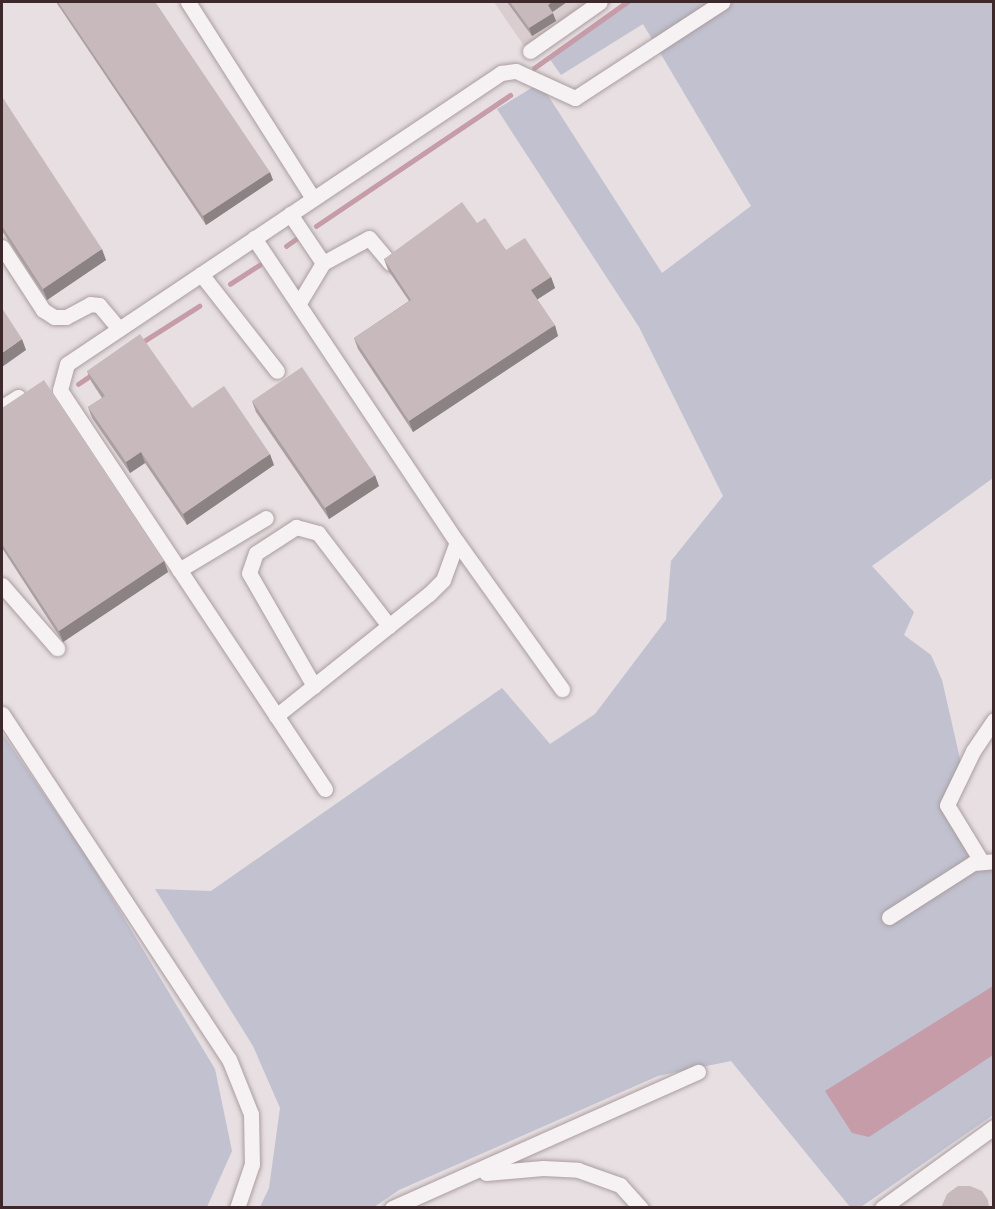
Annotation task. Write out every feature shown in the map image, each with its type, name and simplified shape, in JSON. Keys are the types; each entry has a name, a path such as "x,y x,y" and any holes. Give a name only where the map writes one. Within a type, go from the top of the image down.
{"street":[{"path":"188,2 313,198"},
{"path":"530,51 600,2"},
{"path":"325,789 60,390 67,364 501,73 516,71 574,98 722,2"},
{"path":"290,214 322,263"},
{"path":"254,238 457,542 562,689"},
{"path":"299,303 322,263 369,238 390,263"},
{"path":"2,247 43,310 54,317 66,317 90,304 99,305 119,329"},
{"path":"201,274 277,371"},
{"path":"2,407 18,397"},
{"path":"179,570 266,518"},
{"path":"314,686 249,573 256,553 296,527 318,533 390,626"},
{"path":"276,716 390,626 443,580 457,542"},
{"path":"2,585 57,648"},
{"path":"2,714 229,1059 251,1114 252,1164 237,1208"},
{"path":"889,916 987,860 947,805 973,751 993,720"},
{"path":"393,1208 698,1072"},
{"path":"882,1208 993,1127"},
{"path":"471,1175 543,1168 578,1170 620,1185 641,1208"}],"shaded area":[{"path":"494,2 613,2 533,59"},
{"path":"628,2 993,2 993,478 872,566 914,612 904,635 931,655 942,680 966,785 951,807 993,864 993,1115 861,1207 850,1207 731,1061 658,1076 399,1190 374,1207 260,1207 269,1188 280,1108 253,1046 155,889 211,891 502,688 550,744 595,714 666,620 671,561 723,496 639,327 497,109 540,83 662,273 751,206 643,24 561,75 549,58"},
{"path":"2,733 86,855 215,1069 232,1151 207,1207 2,1207"},
{"path":"993,986 993,1055 869,1137 852,1133 825,1091"}],"building":[{"path":"58,2 155,2 270,172 203,216"},
{"path":"510,2 552,2 548,5 553,13 529,28"},
{"path":"2,97 102,249 43,289 2,226"},
{"path":"462,202 477,223 485,218 506,250 525,238 551,277 531,290 555,325 409,421 354,338 411,300 384,259"},
{"path":"2,308 22,339 2,353"},
{"path":"140,334 192,408 224,386 270,454 183,514 141,452 126,462 88,407 105,396 87,371"},
{"path":"302,367 375,475 325,508 252,401"},
{"path":"44,380 164,561 59,631 2,544 2,408"},
{"path":"958,1186 970,1186 982,1191 988,1200 989,1208 941,1208 947,1194"}],"waterway":[{"path":"534,68 627,2"},
{"path":"316,226 510,95"},
{"path":"286,246 296,239"},
{"path":"230,284 259,265"},
{"path":"141,343 199,306"},
{"path":"78,384 93,374"}]}
